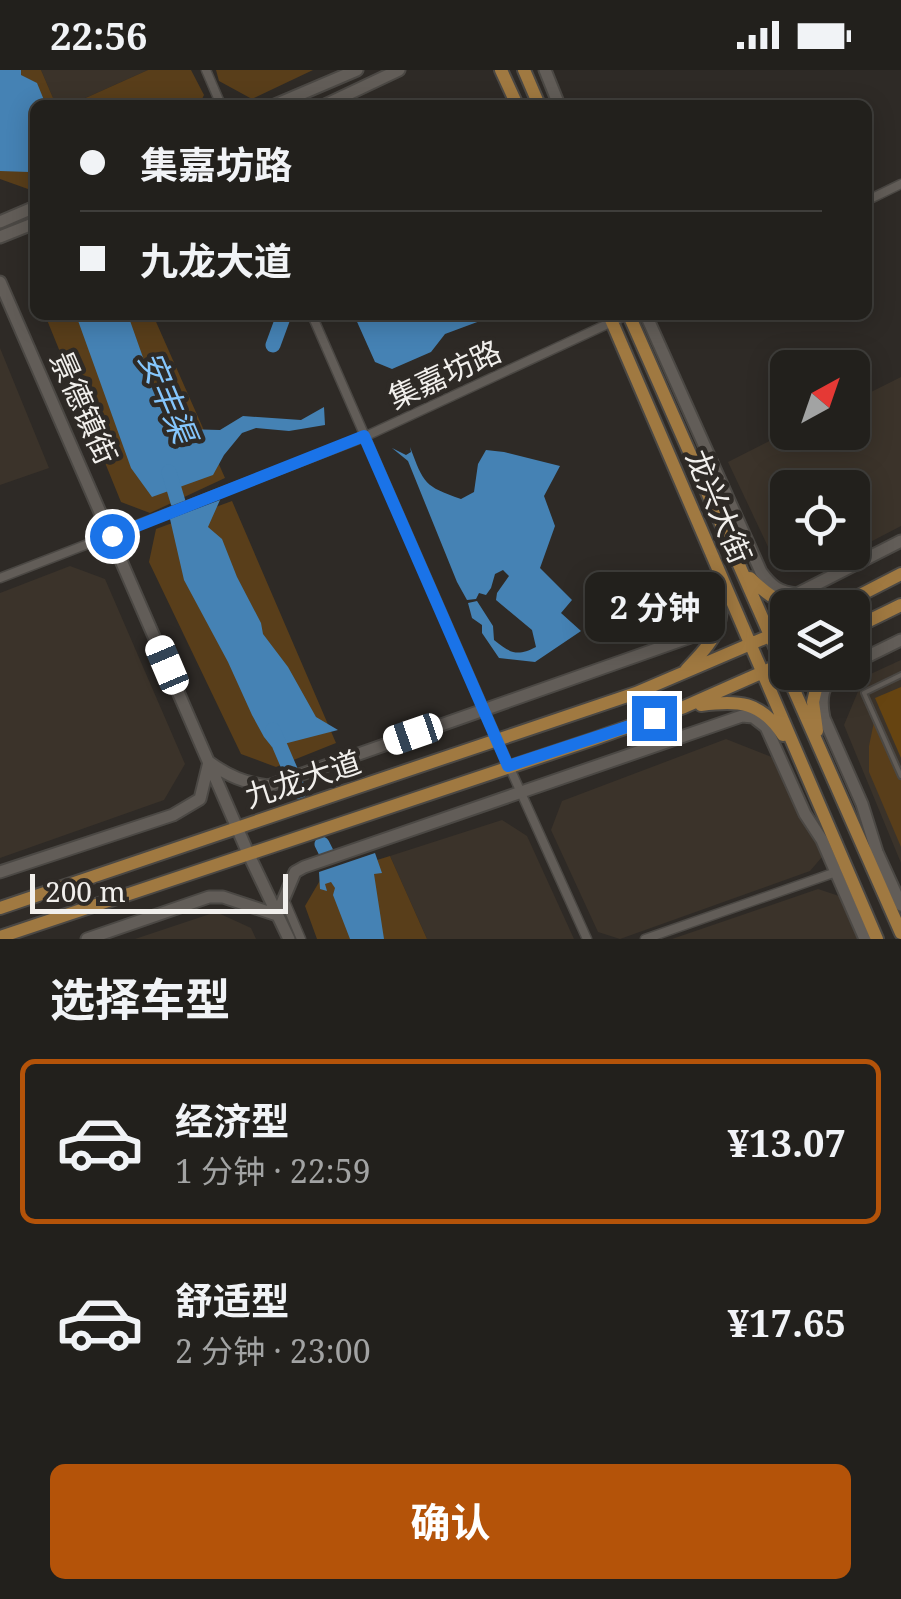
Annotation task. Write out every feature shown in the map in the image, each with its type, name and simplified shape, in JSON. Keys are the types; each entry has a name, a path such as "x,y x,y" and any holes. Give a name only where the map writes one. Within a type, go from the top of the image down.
{"main road":[{"path":"287,100 357,70"},
{"path":"335,100 400,70"},
{"path":"502,70 515,100"},
{"path":"545,70 557,100"},
{"path":"528,74 537,100"},
{"path":"0,222 30,209"},
{"path":"0,238 30,225"},
{"name":"景德镇街","path":"0,282 289,939"},
{"name":"龙兴大街","path":"612,320 800,760 842,870 877,939"},
{"name":"龙兴大街","path":"630,320 770,636"},
{"path":"648,320 762,572 775,590"},
{"path":"805,590 901,541"},
{"path":"682,674 705,650 719,627 723,610 718,570"},
{"path":"743,570 770,598"},
{"path":"869,590 901,574"},
{"path":"870,621 901,605"},
{"path":"0,872 173,815 200,799 209,762 228,776 268,786 719,627"},
{"name":"九龙大道","path":"0,908 498,742 636,693 770,636"},
{"path":"870,655 901,640"},
{"name":"九龙大道","path":"0,936 594,740 684,708 770,670"},
{"name":"龙兴大街","path":"796,690 901,933"},
{"path":"815,690 812,702 820,748"},
{"path":"824,690 824,718 901,905"},
{"path":"684,708 732,700 754,707 777,724 800,760"},
{"path":"86,939 209,897 222,897 277,915 296,872 304,868 742,716 753,717 766,727 805,814 842,870 865,939"}],"street":[{"path":"206,70 219,100"},
{"path":"872,198 901,184"},
{"path":"314,320 587,939"},
{"name":"集嘉坊路","path":"0,578 364,436 607,320"},
{"path":"644,939 842,870"},
{"path":"284,899 301,939"}],"lane":[{"path":"901,675 864,693 901,776"}],"shaded area":[{"path":"0,70 41,70 54,100 30,100 30,188 0,179"},
{"path":"41,70 148,70 81,100 54,100"},
{"path":"148,70 191,70 204,95 202,100 81,100"},
{"path":"216,70 313,70 252,99 219,81"},
{"path":"47,320 155,320 225,478 150,513 121,502"},
{"path":"0,348 49,468 0,485"},
{"path":"901,377 901,526 870,542 870,470 770,470 770,551 728,462 770,441 770,450 870,450 870,392"},
{"path":"232,501 336,743 276,767 241,754 149,562 156,529"},
{"path":"70,566 105,579 185,764 164,800 0,858 0,593"},
{"path":"901,660 901,863 844,725 859,690 870,690 870,674"},
{"path":"875,717 901,776 901,847 869,772"},
{"path":"726,739 782,761 822,857 810,871 620,939 598,932 551,830 562,801"},
{"path":"502,820 527,836 574,939 427,939 390,856"},
{"path":"390,856 427,939 317,939 305,906 322,877"},
{"path":"818,889 842,897 859,939 672,939"},
{"path":"216,912 251,928 256,939 135,939"}],"water":[{"path":"0,70 21,70 21,75 37,83 44,100 30,100 30,172 0,171"},
{"path":"78,320 130,320 164,417 183,429 220,430 243,416 301,420 324,407 325,425 289,431 256,428 242,433 213,475 152,497 131,468"},
{"path":"356,320 481,320 445,334 431,352 392,369 375,362"},
{"path":"410,447 427,482 461,499 474,492 478,464 486,450 560,466 544,496 555,526 540,568 572,600 561,613 581,631 535,662 499,658 482,633 482,625 472,618 468,603 477,601 493,626 494,640 509,651 519,653 536,647 532,630 496,600 509,576 503,570 495,574 486,595 479,593 476,599 467,600 408,461 392,448 406,455 411,452"},
{"path":"220,500 208,527 222,539 263,634 288,667 316,717 338,730 272,747 252,715 184,580 170,519"},
{"path":"375,853 382,873 374,874 384,939 350,939 333,895 335,888 331,882 325,884 327,891 320,889 319,872"}],"building":[{"path":"901,687 901,758 875,698"}],"waterway":[{"path":"273,345 282,320"},
{"name":"安丰渠","path":"169,472 178,502"},
{"path":"273,730 291,772"},
{"path":"295,781 299,792"},
{"path":"322,844 327,854"}],"route":[{"path":"112,536 364,436 508,766 654,718"}]}
